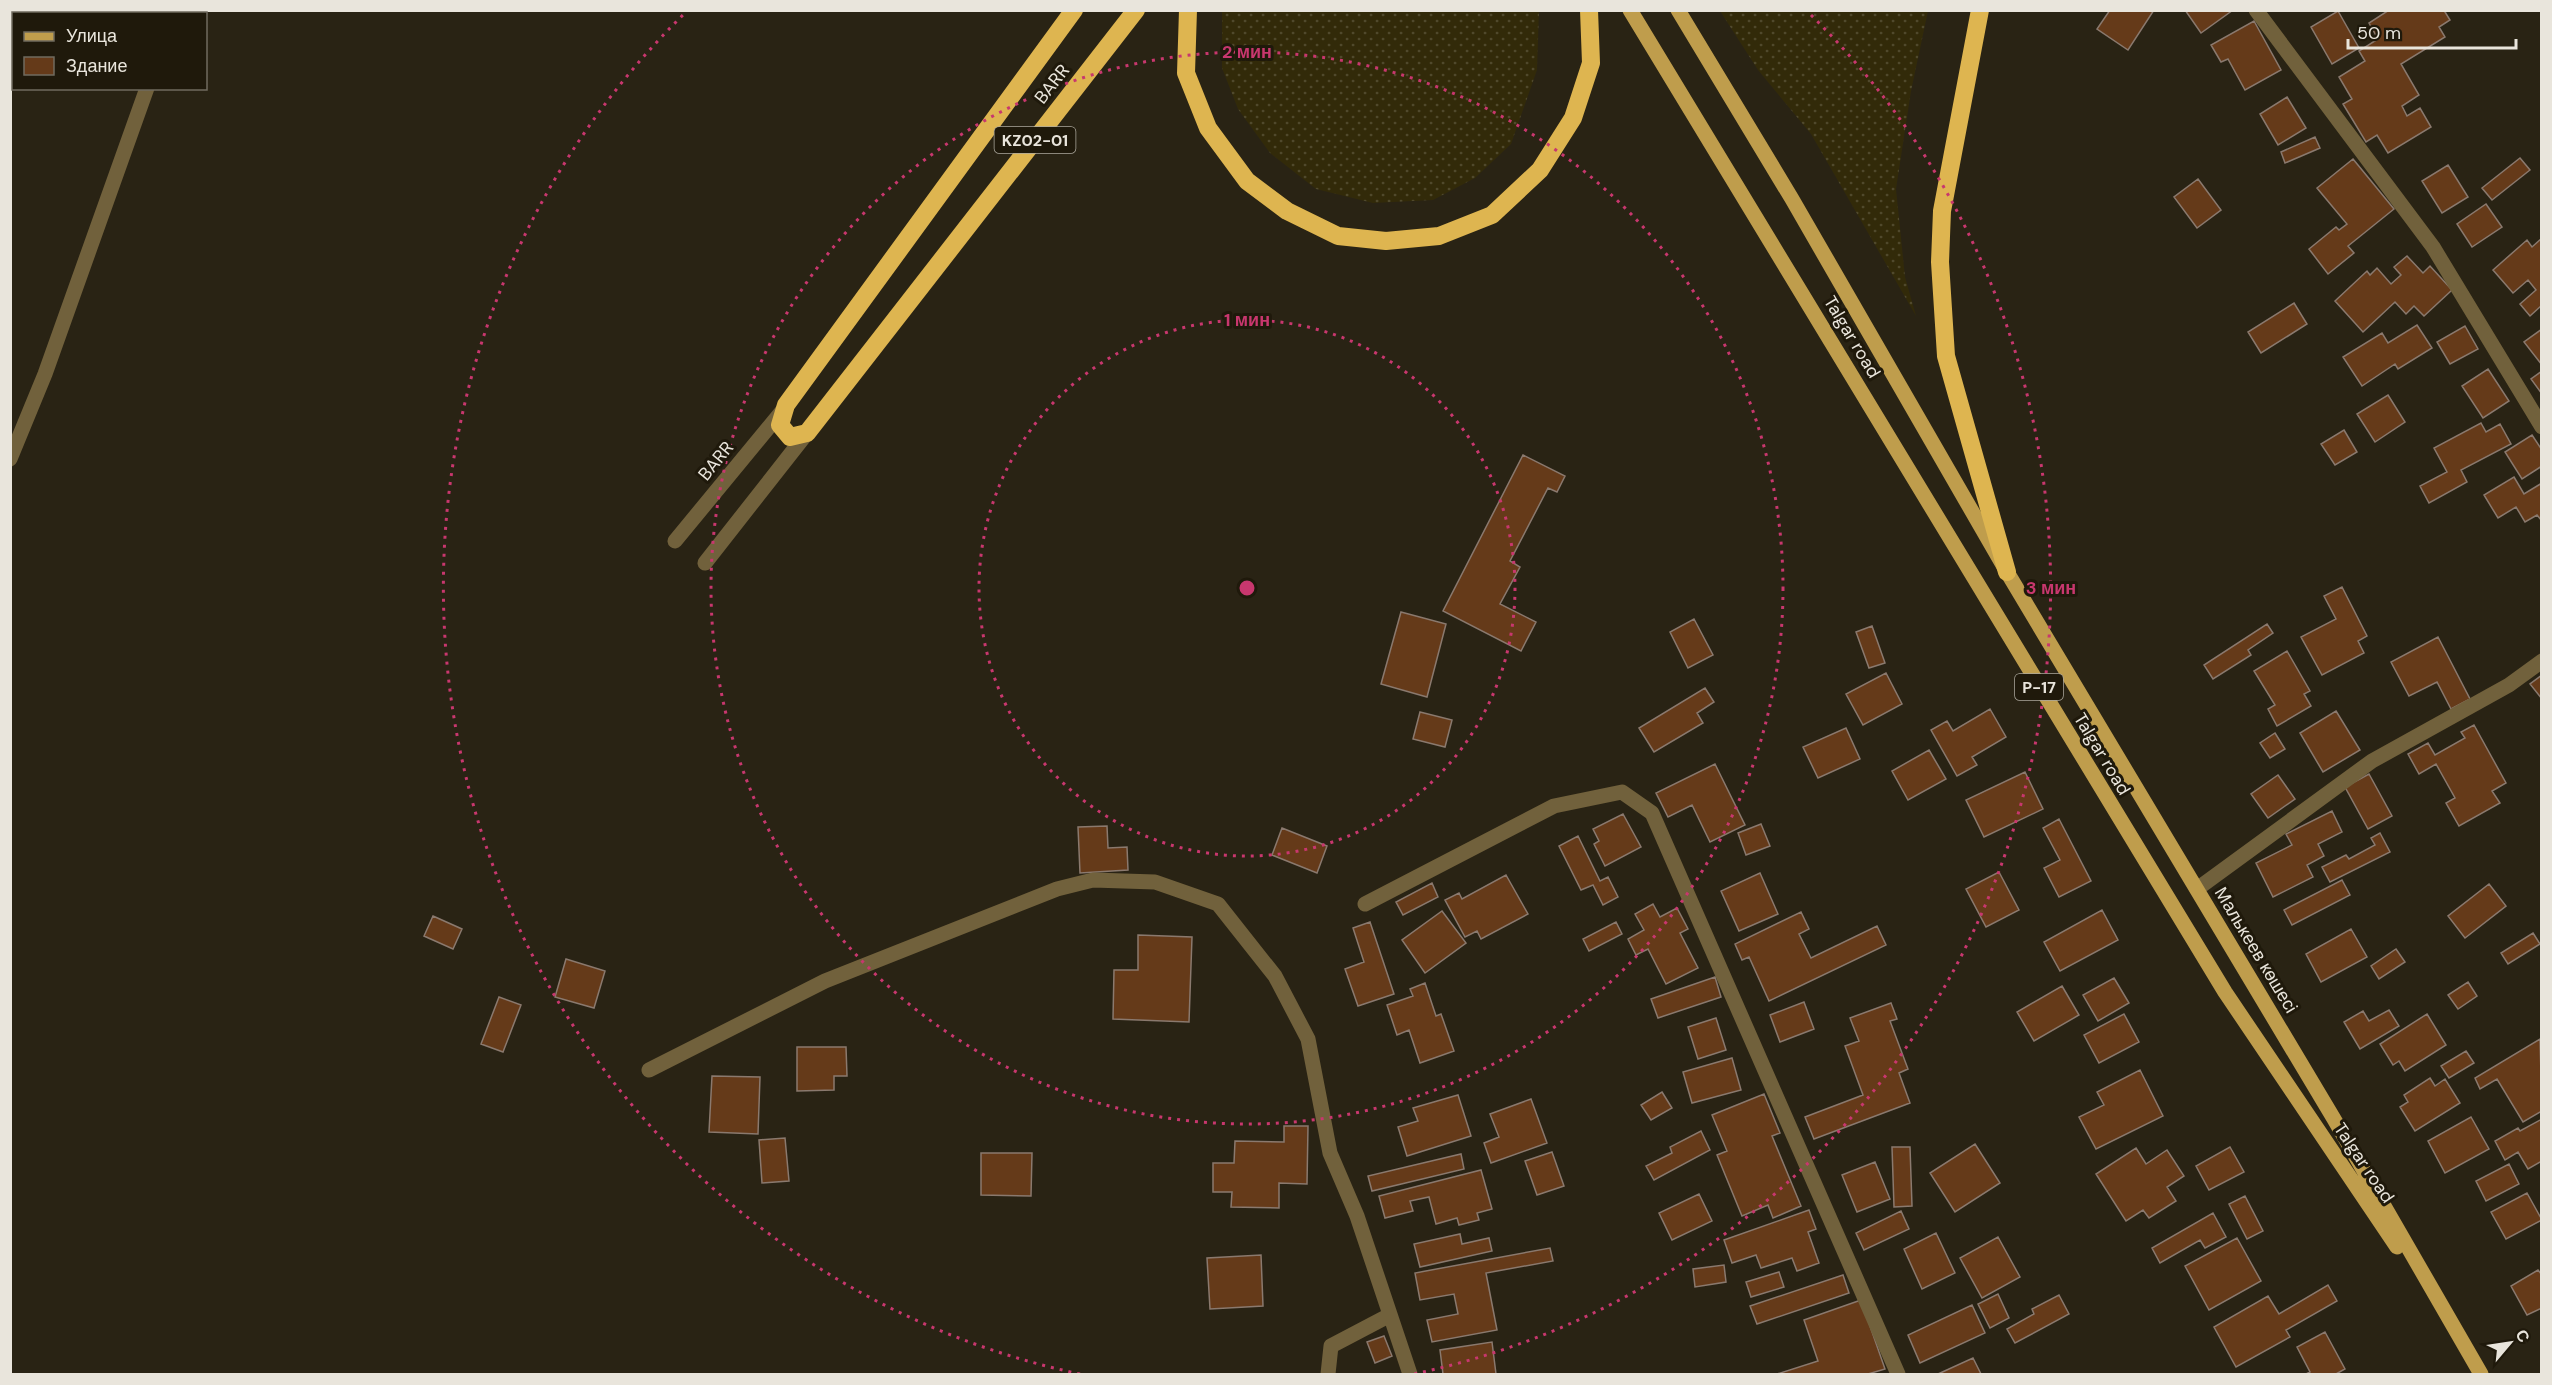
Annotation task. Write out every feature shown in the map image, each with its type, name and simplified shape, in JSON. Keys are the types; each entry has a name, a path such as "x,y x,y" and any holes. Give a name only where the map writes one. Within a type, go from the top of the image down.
{"highway":[{"name":"BARR","path":"786,405 1074,10"},
{"name":"BARR","path":"807,433 1136,10"},
{"path":"1188,10 1186,73 1208,128 1247,182 1287,212 1338,236 1386,241 1439,236 1492,215 1540,170 1573,118 1591,63 1589,10"},
{"path":"1980,10 1942,211 1940,262 1946,356 2007,572"},
{"path":"786,405 780,425 786,434 790,437 807,433"}],"main road":[{"name":"Talgar road","path":"1629,10 1742,191 2225,992 2467,1352"},
{"name":"Talgar road","path":"1678,10 1792,199 2007,572"},
{"name":"Малькеев көшесі","path":"2007,572 2197,890 2467,1352"},
{"path":"2467,1352 2481,1374"}],"street":[{"path":"2256,10 2433,247 2541,427"},
{"path":"10,459 45,374 146,90"},
{"name":"BARR","path":"675,541 786,405"},
{"name":"KZ02-01","path":"705,563 807,433"},
{"path":"2197,890 2372,761 2509,685 2541,661"},
{"path":"1365,904 1554,806 1622,792 1652,813 1898,1374"},
{"path":"649,1070 825,981 1057,889 1093,880 1155,882 1218,904 1275,976 1308,1039 1330,1153 1357,1216 1410,1374"},
{"path":"1328,1374 1331,1346 1390,1315"}],"sand":[{"path":"1539,10 1537,70 1511,144 1475,178 1433,200 1373,203 1316,189 1270,153 1238,109 1222,68 1222,11"},
{"path":"1720,11 1928,11 1911,91 1896,189 1905,277 1916,316 1811,134 1758,70"}],"building":[{"path":"2110,10 2154,10 2128,50 2097,29"},
{"path":"2185,10 2233,10 2201,33"},
{"path":"2389,10 2449,10 2445,12 2450,20 2439,27 2445,37 2401,64 2419,95 2402,106 2407,116 2420,108 2431,127 2388,153 2377,135 2366,142 2343,104 2352,99 2339,77 2365,61 2359,51 2378,39 2369,23"},
{"path":"2338,11 2359,48 2332,64 2311,27"},
{"path":"2254,21 2281,70 2245,90 2228,59 2221,62 2211,45"},
{"path":"2287,97 2306,128 2278,145 2260,114"},
{"path":"2315,137 2320,148 2285,163 2281,152"},
{"path":"2520,158 2530,170 2492,200 2482,188"},
{"path":"2353,159 2394,209 2348,246 2354,253 2328,274 2309,249 2336,227 2339,230 2347,224 2317,188"},
{"path":"2448,165 2468,197 2442,213 2422,181"},
{"path":"2198,179 2221,210 2197,228 2174,197"},
{"path":"2486,204 2502,227 2472,247 2457,224"},
{"path":"2542,238 2542,305 2530,316 2520,304 2536,290 2528,280 2513,293 2493,270 2527,240 2532,247"},
{"path":"2407,256 2423,273 2430,266 2452,290 2424,316 2414,306 2406,314 2395,302 2363,332 2335,301 2367,271 2370,275 2377,268 2391,284 2401,275 2394,267"},
{"path":"2294,303 2307,324 2261,353 2248,332"},
{"path":"2417,325 2432,348 2398,369 2395,364 2362,386 2343,357 2382,333 2388,343"},
{"path":"2465,326 2478,349 2450,364 2437,342"},
{"path":"2542,329 2542,365 2524,342"},
{"path":"2488,369 2509,401 2483,418 2462,386"},
{"path":"2542,371 2542,394 2531,379"},
{"path":"2388,395 2405,422 2375,442 2357,414"},
{"path":"2481,423 2486,432 2500,424 2511,444 2461,470 2467,482 2429,503 2420,486 2447,472 2434,448"},
{"path":"2344,430 2357,452 2335,465 2321,444"},
{"path":"2532,435 2542,450 2542,466 2522,479 2505,452"},
{"path":"1523,455 1565,476 1557,492 1548,488 1510,561 1520,567 1500,604 1536,622 1521,651 1443,611"},
{"path":"2514,477 2524,494 2542,483 2542,521 2537,515 2525,522 2516,507 2498,518 2484,495"},
{"path":"2342,587 2367,636 2358,641 2364,653 2322,675 2301,637 2336,619 2324,596"},
{"path":"1401,612 1446,624 1427,697 1381,684"},
{"path":"1694,619 1713,655 1688,668 1670,632"},
{"path":"2267,624 2273,633 2248,650 2251,655 2213,679 2204,665"},
{"path":"1872,626 1885,663 1869,668 1856,632"},
{"path":"2438,637 2470,699 2451,709 2437,682 2409,696 2391,662"},
{"path":"2287,651 2310,691 2304,694 2311,706 2277,726 2268,709 2275,705 2254,671"},
{"path":"1886,673 1902,704 1863,725 1846,694"},
{"path":"2542,675 2542,699 2530,684"},
{"path":"1705,688 1714,702 1697,713 1703,723 1654,752 1639,728"},
{"path":"1990,709 2006,737 1972,757 1977,765 1957,776 1931,730 1947,721 1953,731"},
{"path":"2336,711 2360,750 2323,772 2300,733"},
{"path":"1420,712 1452,720 1445,747 1413,739"},
{"path":"2474,725 2506,783 2492,791 2500,803 2459,826 2446,803 2455,798 2436,764 2419,774 2408,754 2428,743 2435,755 2465,738 2461,732"},
{"path":"1846,728 1860,759 1818,778 1803,747"},
{"path":"2275,733 2285,749 2270,758 2260,743"},
{"path":"1929,750 1946,779 1908,800 1892,771"},
{"path":"1715,764 1745,825 1710,842 1692,805 1668,817 1656,793"},
{"path":"2025,772 2043,809 1984,837 1966,800"},
{"path":"2369,774 2392,816 2368,829 2345,787"},
{"path":"2278,775 2295,799 2268,818 2251,794"},
{"path":"2332,811 2342,832 2318,844 2324,856 2307,865 2313,877 2273,897 2256,863 2292,845 2286,834"},
{"path":"1623,814 1641,847 1605,866 1594,844 1599,841 1593,829"},
{"path":"2059,819 2091,881 2059,897 2044,868 2060,860 2043,828"},
{"path":"1761,824 1770,846 1746,855 1738,833"},
{"path":"1107,826 1108,848 1127,847 1128,870 1080,873 1078,827"},
{"path":"1282,828 1327,846 1317,873 1272,855"},
{"path":"2380,833 2390,852 2330,882 2322,867 2346,855 2349,859 2375,845 2371,838"},
{"path":"1578,836 1600,881 1608,877 1618,897 1603,905 1593,885 1581,890 1559,846"},
{"path":"1999,872 2019,910 1986,927 1966,889"},
{"path":"1760,873 1778,914 1739,931 1721,891"},
{"path":"1506,875 1528,914 1481,939 1477,931 1465,937 1445,900 1459,893 1462,899"},
{"path":"2342,880 2350,895 2292,925 2284,910"},
{"path":"1432,883 1438,897 1403,915 1396,902"},
{"path":"2489,884 2506,906 2465,938 2448,916"},
{"path":"1653,904 1660,917 1677,908 1688,929 1680,933 1698,968 1666,984 1648,949 1636,955 1628,939 1644,930 1635,914"},
{"path":"2102,910 2118,940 2060,971 2044,942"},
{"path":"1442,911 1466,943 1425,973 1402,940"},
{"path":"1801,912 1809,929 1799,934 1811,958 1877,926 1886,945 1769,1001 1749,957 1742,960 1735,944"},
{"path":"433,916 462,929 453,949 424,936"},
{"path":"1370,922 1394,994 1358,1006 1345,969 1364,962 1353,928"},
{"path":"1616,922 1622,934 1589,951 1583,939"},
{"path":"2351,929 2367,957 2321,982 2306,954"},
{"path":"2533,933 2540,944 2508,964 2501,953"},
{"path":"1138,935 1192,937 1189,1022 1113,1019 1114,970 1138,970"},
{"path":"2396,949 2405,962 2379,979 2371,966"},
{"path":"566,959 605,971 594,1008 555,997"},
{"path":"1715,977 1721,997 1658,1018 1651,999"},
{"path":"2114,978 2129,1003 2098,1021 2083,995"},
{"path":"2468,982 2477,996 2458,1009 2448,995"},
{"path":"1425,983 1436,1016 1441,1014 1454,1051 1420,1063 1409,1030 1397,1035 1387,1005 1413,996 1410,989"},
{"path":"2062,986 2079,1015 2034,1041 2017,1012"},
{"path":"499,997 521,1005 503,1052 481,1044"},
{"path":"1804,1002 1814,1029 1780,1042 1770,1015"},
{"path":"1891,1003 1897,1019 1890,1021 1908,1069 1899,1073 1910,1103 1814,1139 1805,1117 1863,1095 1845,1046 1859,1041 1850,1018"},
{"path":"2389,1010 2399,1026 2360,1049 2344,1022 2363,1011 2369,1021"},
{"path":"2124,1014 2139,1042 2099,1063 2084,1035"},
{"path":"2427,1014 2446,1045 2405,1071 2399,1061 2393,1065 2380,1044"},
{"path":"1716,1018 1726,1050 1698,1059 1688,1027"},
{"path":"2540,1039 2542,1111 2523,1122 2497,1079 2480,1089 2475,1078"},
{"path":"797,1047 846,1047 847,1076 834,1076 834,1090 797,1091"},
{"path":"2466,1051 2474,1063 2449,1078 2441,1066"},
{"path":"1732,1058 1741,1090 1692,1103 1683,1072"},
{"path":"2140,1070 2163,1116 2096,1149 2079,1117 2104,1105 2097,1092"},
{"path":"712,1076 760,1077 758,1134 709,1132"},
{"path":"2430,1078 2435,1086 2445,1079 2460,1103 2415,1131 2400,1107 2408,1102 2404,1095"},
{"path":"1662,1092 1672,1108 1651,1120 1641,1105"},
{"path":"1764,1094 1780,1133 1772,1136 1801,1206 1773,1218 1768,1205 1742,1216 1717,1155 1727,1151 1712,1115"},
{"path":"1458,1095 1471,1136 1407,1156 1398,1127 1418,1121 1413,1108"},
{"path":"1531,1099 1547,1143 1491,1163 1484,1143 1499,1137 1490,1114"},
{"path":"2471,1117 2489,1149 2445,1173 2428,1141"},
{"path":"2542,1119 2542,1161 2528,1169 2518,1152 2505,1160 2495,1141 2518,1128 2520,1131"},
{"path":"1284,1126 1308,1126 1307,1184 1279,1183 1279,1208 1231,1207 1232,1192 1213,1192 1213,1163 1234,1163 1235,1141 1284,1142"},
{"path":"1701,1131 1710,1150 1654,1180 1646,1166 1672,1153 1670,1147"},
{"path":"785,1138 789,1181 762,1183 759,1140"},
{"path":"1975,1144 2000,1183 1955,1212 1930,1173"},
{"path":"1892,1147 1910,1147 1912,1206 1894,1207"},
{"path":"2230,1147 2244,1172 2209,1190 2196,1166"},
{"path":"2136,1148 2146,1164 2167,1150 2184,1176 2167,1187 2176,1201 2149,1218 2143,1210 2126,1221 2096,1174"},
{"path":"1552,1152 1564,1186 1537,1195 1525,1161"},
{"path":"981,1153 1032,1153 1031,1196 981,1195"},
{"path":"1461,1154 1464,1169 1372,1191 1368,1176"},
{"path":"1875,1162 1890,1199 1857,1212 1842,1175"},
{"path":"2509,1164 2519,1184 2486,1201 2476,1181"},
{"path":"1481,1170 1492,1209 1477,1213 1479,1220 1459,1225 1457,1218 1436,1224 1429,1197 1410,1201 1413,1211 1385,1218 1379,1196"},
{"path":"2527,1193 2542,1220 2506,1239 2491,1212"},
{"path":"1699,1194 1712,1221 1672,1240 1659,1213"},
{"path":"2245,1196 2263,1231 2247,1239 2229,1204"},
{"path":"1809,1210 1816,1229 1808,1232 1819,1263 1797,1271 1792,1258 1761,1268 1756,1255 1732,1263 1724,1240"},
{"path":"1901,1211 1909,1229 1864,1250 1856,1233"},
{"path":"2213,1213 2226,1237 2205,1248 2200,1240 2160,1263 2152,1248"},
{"path":"1936,1233 1955,1273 1922,1289 1904,1249"},
{"path":"1460,1234 1462,1244 1489,1238 1492,1251 1420,1267 1414,1244"},
{"path":"1998,1237 2020,1277 1982,1298 1960,1258"},
{"path":"2237,1238 2261,1281 2209,1310 2185,1266"},
{"path":"1550,1248 1553,1261 1486,1273 1497,1330 1432,1342 1427,1320 1458,1314 1454,1294 1420,1300 1415,1273"},
{"path":"1261,1255 1263,1306 1210,1309 1207,1258"},
{"path":"1724,1265 1726,1282 1695,1287 1693,1269"},
{"path":"2538,1270 2542,1275 2542,1308 2527,1315 2511,1286"},
{"path":"1779,1272 1784,1287 1751,1297 1746,1282"},
{"path":"1843,1275 1849,1293 1757,1324 1750,1306"},
{"path":"2328,1285 2337,1301 2286,1330 2290,1337 2236,1367 2214,1327 2268,1296 2279,1314"},
{"path":"1998,1294 2009,1318 1990,1328 1978,1304"},
{"path":"2059,1295 2069,1314 2015,1343 2007,1329 2034,1314 2032,1309"},
{"path":"1861,1300 1885,1369 1868,1374 1777,1374 1818,1361 1804,1320"},
{"path":"1972,1305 1985,1333 1920,1363 1908,1335"},
{"path":"2325,1332 2345,1369 2336,1374 2306,1374 2310,1372 2297,1347"},
{"path":"1384,1336 1392,1356 1375,1363 1367,1342"},
{"path":"1492,1342 1496,1374 1443,1374 1440,1350"},
{"path":"1973,1358 1981,1374 1938,1374"}]}
